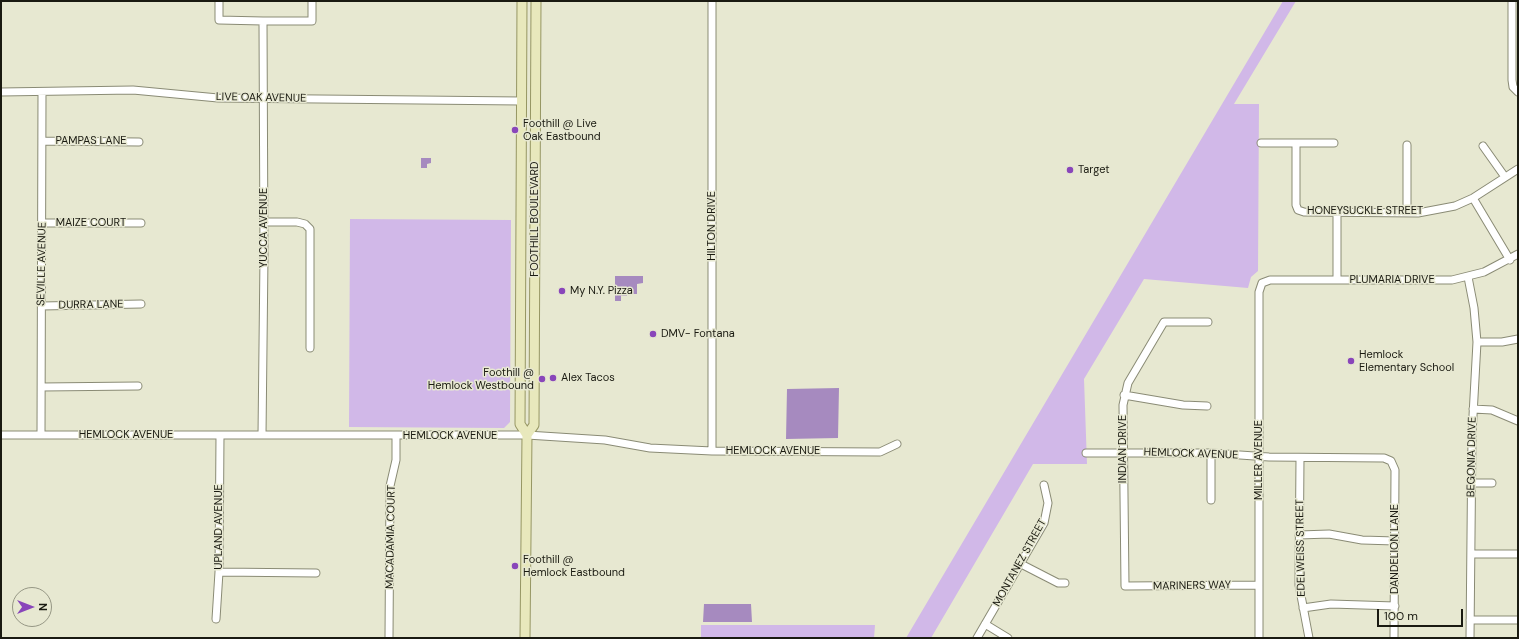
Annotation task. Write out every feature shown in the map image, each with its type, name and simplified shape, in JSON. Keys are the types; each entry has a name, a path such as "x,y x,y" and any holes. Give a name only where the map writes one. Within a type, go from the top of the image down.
{"main road":[{"name":"FOOTHILL BOULEVARD","path":"522,1 520,424 527,435"},
{"name":"FOOTHILL BOULEVARD","path":"525,638 527,435 534,424 536,1"}],"street":[{"path":"219,1 219,20 263,21 312,21 312,1"},
{"name":"HILTON DRIVE","path":"712,1 712,451"},
{"path":"1512,1 1512,80 1517,91"},
{"name":"YUCCA AVENUE","path":"262,435 264,222 263,21"},
{"name":"LIVE OAK AVENUE","path":"1,92 133,90 218,98 521,101"},
{"name":"SEVILLE AVENUE","path":"41,435 42,92"},
{"name":"PAMPAS LANE","path":"42,141 139,142"},
{"path":"1261,143 1334,143"},
{"name":"HONEYSUCKLE STREET","path":"1296,143 1296,202 1298,210 1304,212 1418,213 1455,206 1473,198 1518,169"},
{"path":"1407,145 1407,213"},
{"path":"1483,146 1505,177"},
{"path":"1473,198 1510,260"},
{"path":"1336,280 1337,212"},
{"path":"264,222 297,222 305,224 310,230 310,348"},
{"name":"MAIZE COURT","path":"42,223 141,223"},
{"name":"PLUMARIA DRIVE","path":"1262,283 1270,280 1435,281 1468,277 1491,269 1510,260 1518,254"},
{"name":"BEGONIA DRIVE","path":"1468,277 1474,308 1477,342 1473,409 1470,638"},
{"name":"MILLER AVENUE","path":"1258,638 1259,292 1262,283"},
{"name":"DURRA LANE","path":"42,306 141,304"},
{"name":"INDIAN DRIVE","path":"1125,586 1123,453 1124,396 1133,373 1164,322 1208,322"},
{"path":"1477,342 1502,342 1518,339"},
{"path":"42,387 138,386"},
{"path":"1124,396 1183,405 1207,406"},
{"path":"1473,409 1492,410 1518,420"},
{"name":"HEMLOCK AVENUE","path":"1,435 527,435 605,440 650,448 712,451 880,452 897,444"},
{"name":"UPLAND AVENUE","path":"216,619 219,572 220,435"},
{"name":"MACADAMIA COURT","path":"389,638 390,486 396,460 396,436"},
{"name":"HEMLOCK AVENUE","path":"1086,453 1211,453 1300,458 1384,458 1391,461"},
{"path":"1211,453 1211,500"},
{"name":"EDELWEISS STREET","path":"1300,458 1299,585 1308,625 1309,638"},
{"name":"DANDELION LANE","path":"1391,461 1395,470 1394,638"},
{"path":"1472,483 1492,483"},
{"name":"MONTANEZ STREET","path":"977,638 1041,530 1046,516 1048,503 1044,485"},
{"path":"1299,535 1329,534 1362,540 1395,540"},
{"path":"1472,554 1518,554"},
{"path":"1021,564 1058,583 1065,583"},
{"path":"219,572 316,573"},
{"name":"MARINERS WAY","path":"1125,586 1259,585"},
{"path":"1303,608 1331,604 1395,606"},
{"path":"1470,620 1518,620"},
{"path":"985,624 1008,638"}],"shaded area":[{"path":"1283,1 1296,1 1234,104 1259,104 1258,271 1251,277 1248,288 1144,279 1084,379 1087,464 1033,464 931,638 906,638"},
{"path":"421,158 431,158 431,163 427,164 427,168 421,168"},
{"path":"350,219 511,220 510,422 504,428 349,427"},
{"path":"615,276 643,276 643,283 637,284 637,294 627,294 627,296 621,296 621,301 615,301"},
{"path":"839,388 838,438 786,439 787,389"},
{"path":"704,604 751,604 752,622 703,622"},
{"path":"701,625 875,625 874,638 701,638"}],"place":[{"name":"Foothill @ Live Oak Eastbound","path":"515,130"},
{"name":"Target","path":"1070,170"},
{"name":"My N.Y. Pizza","path":"562,291"},
{"name":"DMV- Fontana","path":"653,334"},
{"name":"Hemlock Elementary School","path":"1351,361"},
{"name":"Alex Tacos","path":"553,378"},
{"name":"Foothill @ Hemlock Westbound","path":"542,379"},
{"name":"Foothill @ Hemlock Eastbound","path":"515,566"}]}
